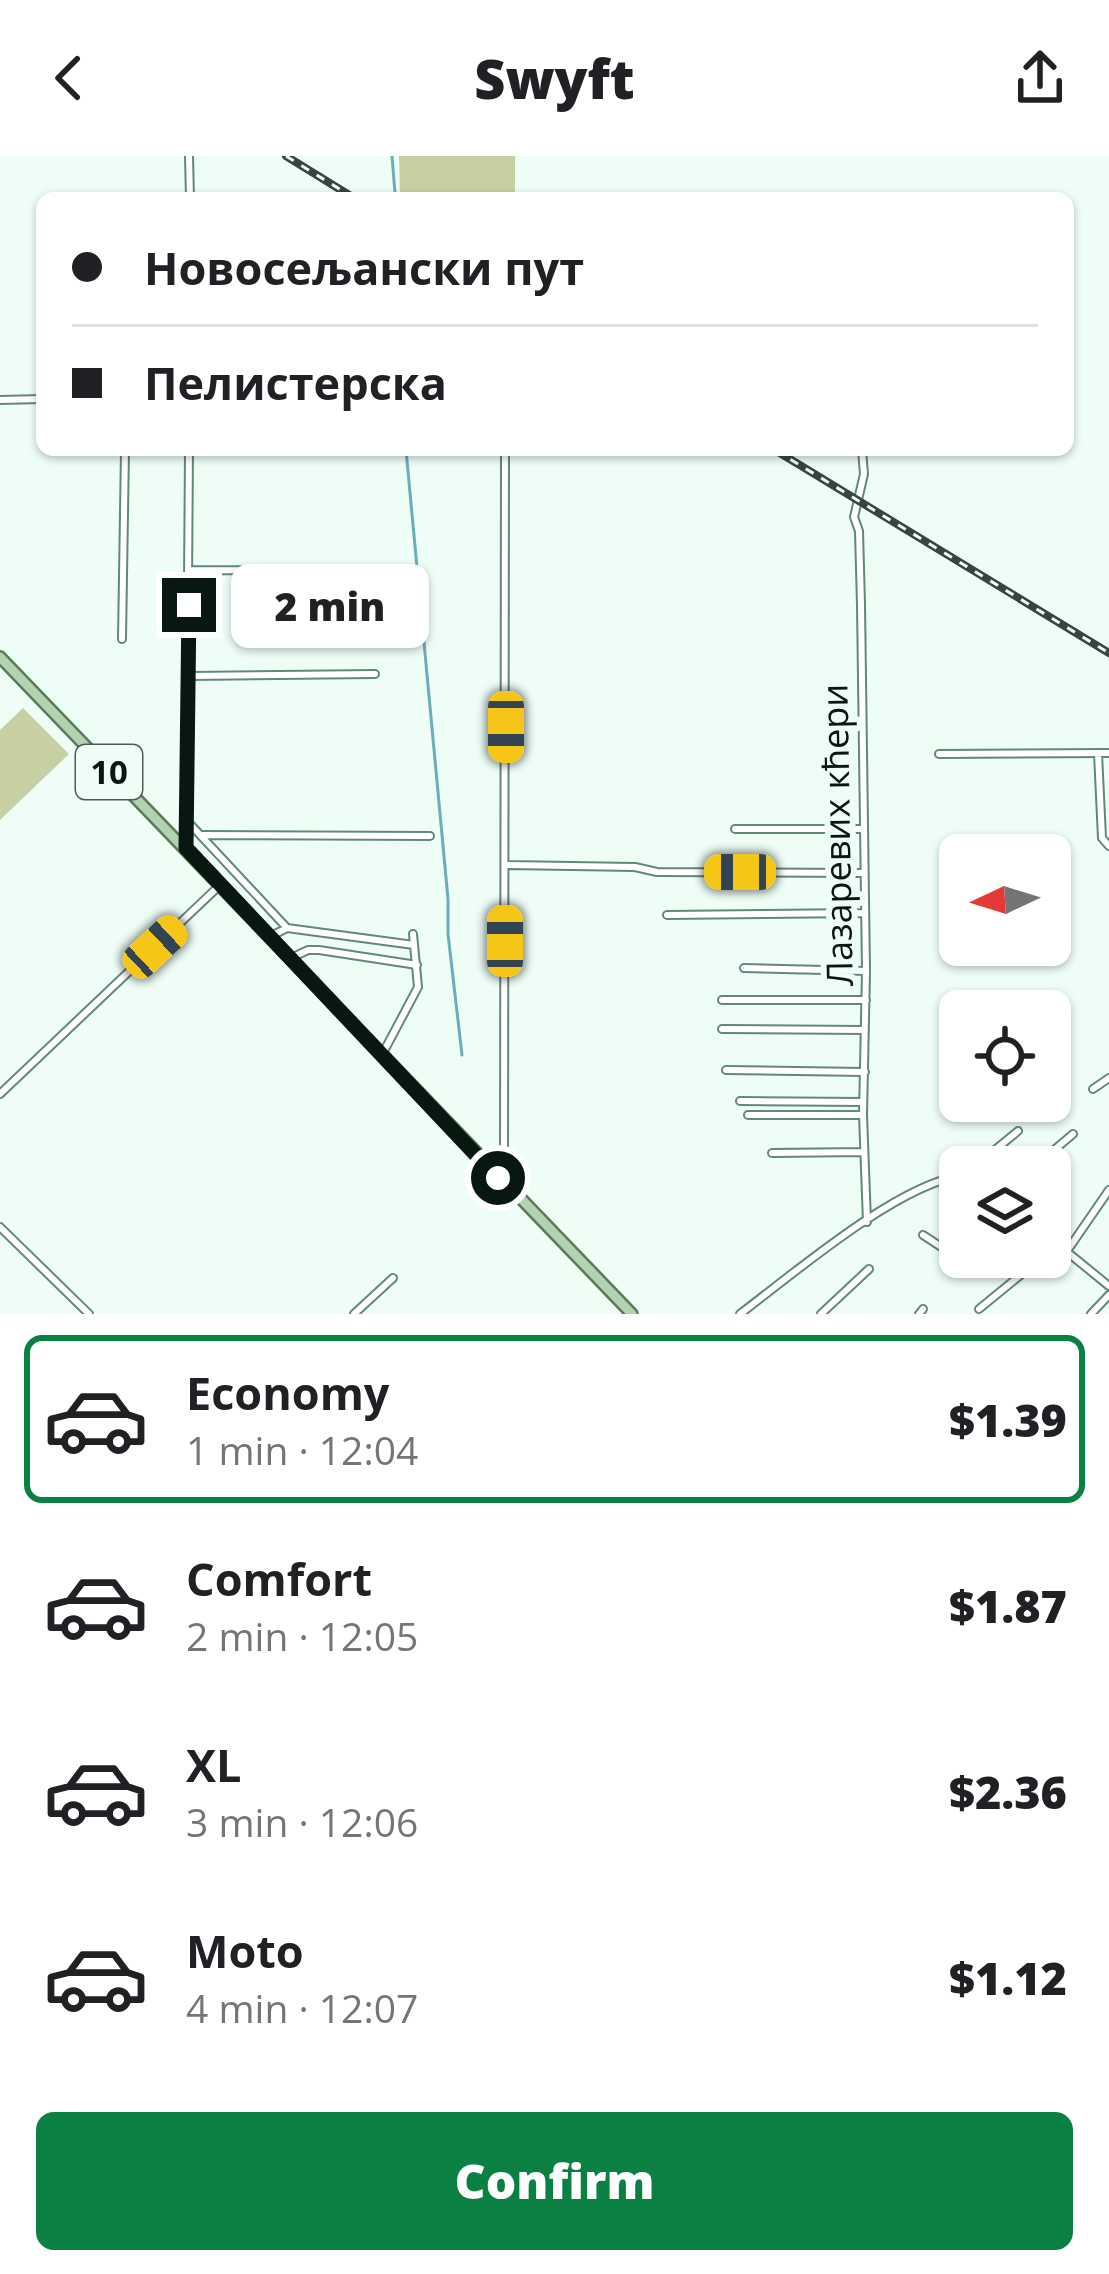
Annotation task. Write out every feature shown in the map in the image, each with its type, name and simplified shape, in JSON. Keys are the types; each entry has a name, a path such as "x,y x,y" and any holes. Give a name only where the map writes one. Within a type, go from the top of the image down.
{"main road":[{"name":"10","path":"0,657 632,1314"}],"street":[{"path":"189,156 190,192"},
{"path":"0,400 36,399"},
{"path":"122,639 125,456"},
{"path":"186,848 189,456"},
{"path":"498,1178 504,1162 505,456"},
{"name":"Лазаревих кћери","path":"862,456 864,474 854,517 860,543 867,1222"},
{"path":"188,570 410,571"},
{"path":"190,676 375,674"},
{"path":"1098,753 1102,838 1109,846"},
{"path":"939,754 1109,753"},
{"path":"189,823 287,928"},
{"path":"735,829 864,830"},
{"path":"202,835 430,836"},
{"path":"506,865 635,867 657,872 864,873"},
{"path":"0,1094 220,885"},
{"path":"667,915 865,913"},
{"path":"269,938 287,928 414,945"},
{"path":"382,1054 418,989 412,934"},
{"path":"290,958 319,950 417,965"},
{"path":"744,968 866,971"},
{"path":"722,1000 866,1000"},
{"path":"722,1028 865,1030"},
{"path":"726,1070 865,1072"},
{"path":"1093,1088 1109,1078"},
{"path":"740,1101 863,1102"},
{"path":"748,1114 863,1115"},
{"path":"1000,1146 1018,1131"},
{"path":"1058,1146 1072,1134"},
{"path":"772,1153 863,1152"},
{"path":"740,1314 867,1222 939,1184"},
{"path":"1071,1245 1109,1191"},
{"path":"0,1227 89,1314"},
{"path":"923,1235 939,1245"},
{"path":"1071,1254 1109,1286"},
{"path":"821,1314 869,1269"},
{"path":"354,1314 393,1278"},
{"path":"979,1309 1017,1278"},
{"path":"1091,1314 1109,1295"}],"green space":[{"path":"399,156 515,156 515,192 400,192"},
{"path":"23,708 69,754 0,820 0,730"}],"waterway":[{"path":"392,156 395,192"},
{"path":"407,456 462,1055"}],"railway":[{"path":"286,156 344,192"},
{"path":"785,456 1109,653"}],"route":[{"path":"189,605 186,848 498,1178"}]}
